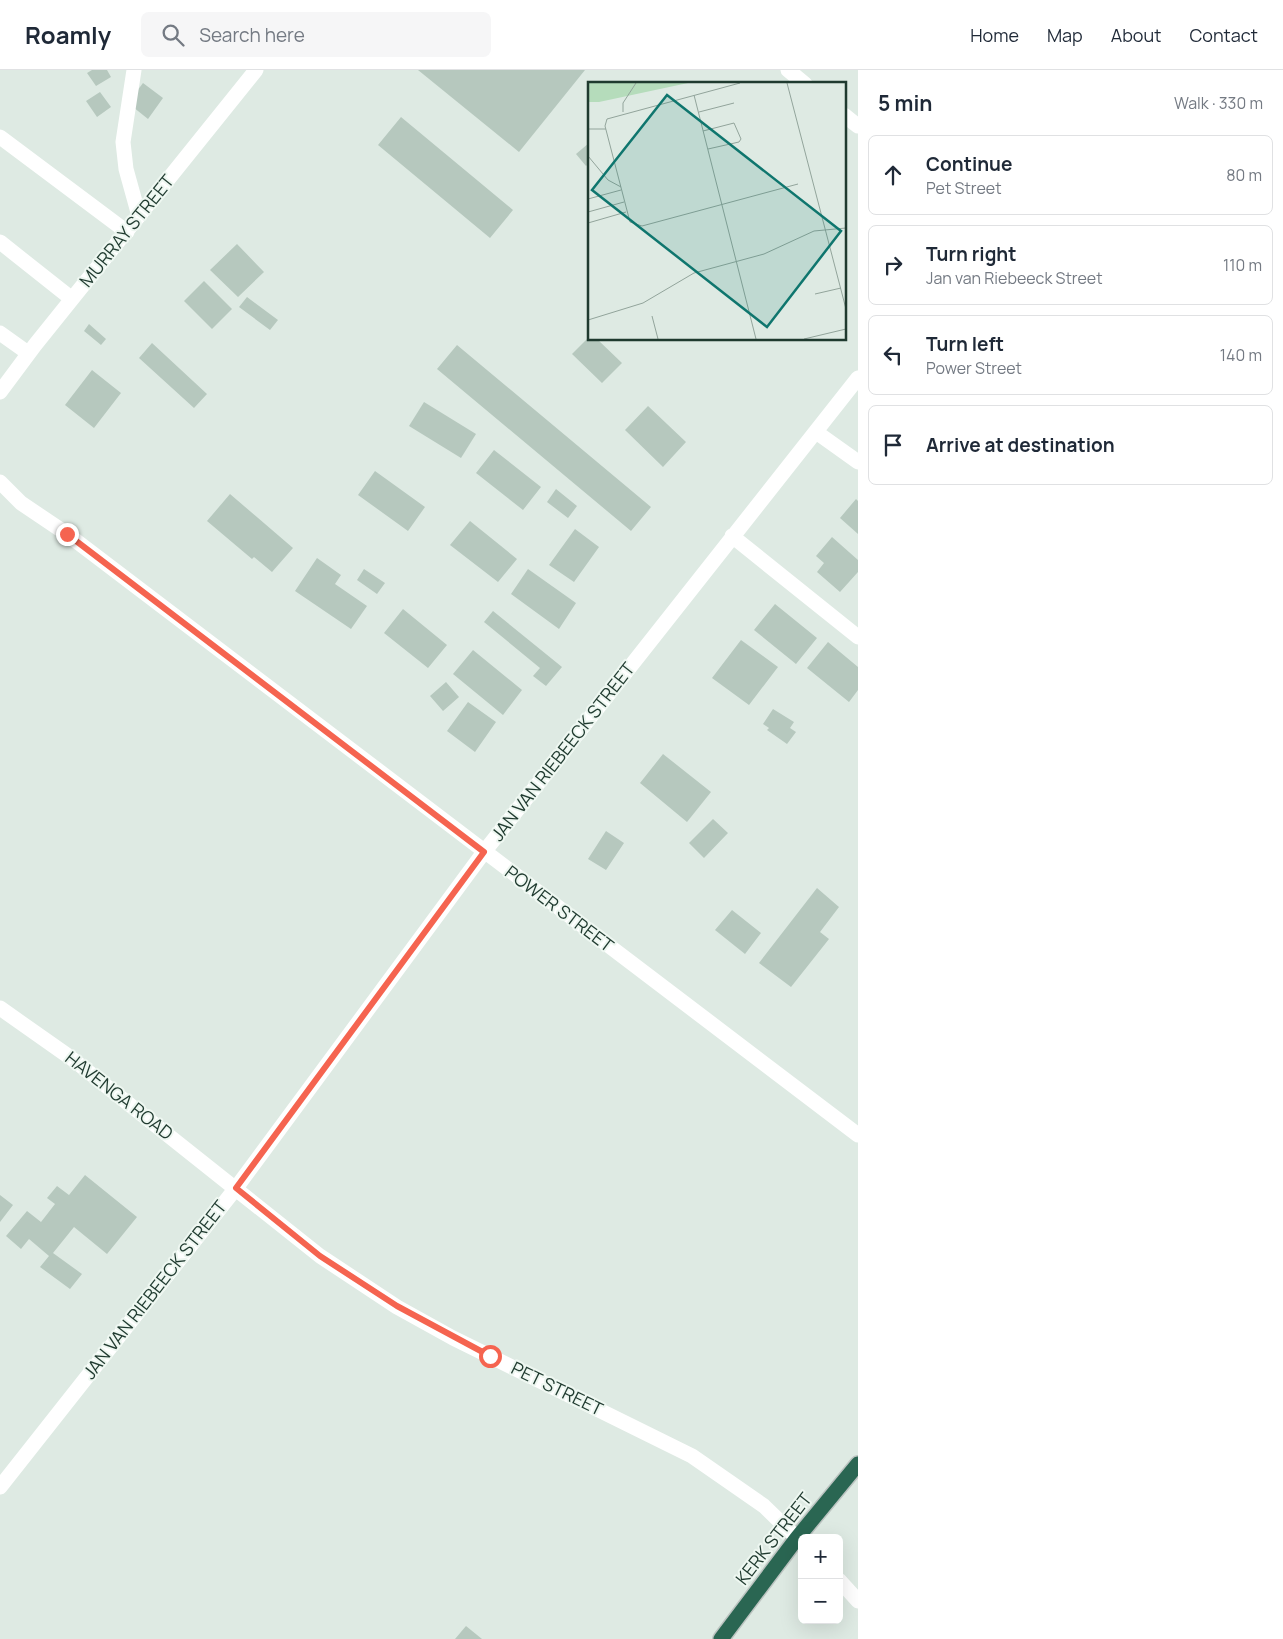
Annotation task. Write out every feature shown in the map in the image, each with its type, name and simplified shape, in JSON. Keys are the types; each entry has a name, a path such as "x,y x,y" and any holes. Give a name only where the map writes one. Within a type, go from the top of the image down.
{"highway":[{"name":"KERK STREET","path":"804,1534 858,1464"},
{"name":"KERK STREET","path":"721,1639 798,1541"}],"street":[{"path":"134,70 123,142 126,170 140,216"},
{"name":"MURRAY STREET","path":"0,392 28,353 256,70"},
{"path":"788,70 803,82"},
{"path":"846,117 858,126"},
{"path":"0,137 127,232"},
{"path":"0,242 72,299"},
{"path":"0,333 28,353"},
{"name":"JAN VAN RIEBEECK STREET","path":"0,1487 236,1188 484,852 858,378"},
{"path":"816,432 858,462"},
{"name":"POWER STREET","path":"0,482 21,503 67,534 858,1135"},
{"path":"732,536 858,637"},
{"name":"HAVENGA ROAD","path":"0,1008 71,1058 236,1188"},
{"name":"PET STREET","path":"236,1188 320,1256 397,1306 460,1341 692,1456 764,1506 798,1539"},
{"path":"843,1584 858,1601"}],"building":[{"path":"92,70 107,70 111,77 96,86 87,73"},
{"path":"418,70 585,70 519,152"},
{"path":"143,83 163,98 148,119 128,103"},
{"path":"100,92 111,107 97,117 86,101"},
{"path":"401,117 513,210 490,238 378,145"},
{"path":"588,144 588,164 586,166 576,154"},
{"path":"237,244 264,272 238,297 210,270"},
{"path":"204,281 232,309 212,329 184,301"},
{"path":"247,297 278,320 270,330 239,307"},
{"path":"89,324 106,339 101,345 84,331"},
{"path":"588,338 588,340 598,340 622,363 602,383 572,354"},
{"path":"152,343 207,394 194,408 139,358"},
{"path":"457,345 651,507 631,531 437,369"},
{"path":"92,370 121,393 94,428 65,405"},
{"path":"424,402 476,434 461,458 409,426"},
{"path":"648,406 686,442 663,467 625,430"},
{"path":"494,450 541,487 523,510 476,473"},
{"path":"375,471 425,507 408,531 358,495"},
{"path":"556,489 577,506 568,518 547,502"},
{"path":"230,494 293,548 272,572 254,557 252,559 207,521"},
{"path":"856,499 858,501 858,534 840,518"},
{"path":"470,521 517,559 498,582 450,545"},
{"path":"575,529 599,547 574,582 549,565"},
{"path":"832,537 858,560 858,572 840,592 817,572 824,563 816,556"},
{"path":"317,558 341,575 335,584 367,606 351,629 295,591"},
{"path":"364,569 385,583 377,594 357,580"},
{"path":"528,569 576,603 559,629 511,594"},
{"path":"775,604 817,638 796,664 754,630"},
{"path":"403,609 447,645 428,668 384,633"},
{"path":"493,611 562,667 546,686 533,676 540,668 484,622"},
{"path":"741,640 778,667 749,705 712,678"},
{"path":"828,642 858,667 858,690 849,702 807,668"},
{"path":"473,650 522,690 503,715 453,674"},
{"path":"446,682 459,697 443,711 430,696"},
{"path":"468,702 496,722 475,752 447,731"},
{"path":"773,709 794,722 790,728 796,732 787,744 767,730 769,728 763,724"},
{"path":"663,754 711,792 687,822 640,783"},
{"path":"713,819 728,833 704,858 689,843"},
{"path":"606,831 624,843 606,870 588,859"},
{"path":"817,888 839,907 820,932 829,939 791,987 759,963"},
{"path":"732,910 761,933 745,954 715,930"},
{"path":"85,1175 137,1217 107,1254 74,1227 53,1253 82,1274 70,1289 40,1267 49,1256 29,1239 21,1249 6,1236 27,1211 41,1222 55,1204 47,1198 57,1186 69,1195"},
{"path":"0,1195 13,1205 0,1222"},
{"path":"466,1626 482,1639 455,1639"}],"route":[{"path":"67,534 484,852 236,1188 320,1256 397,1306 453,1338 490,1356"}]}
